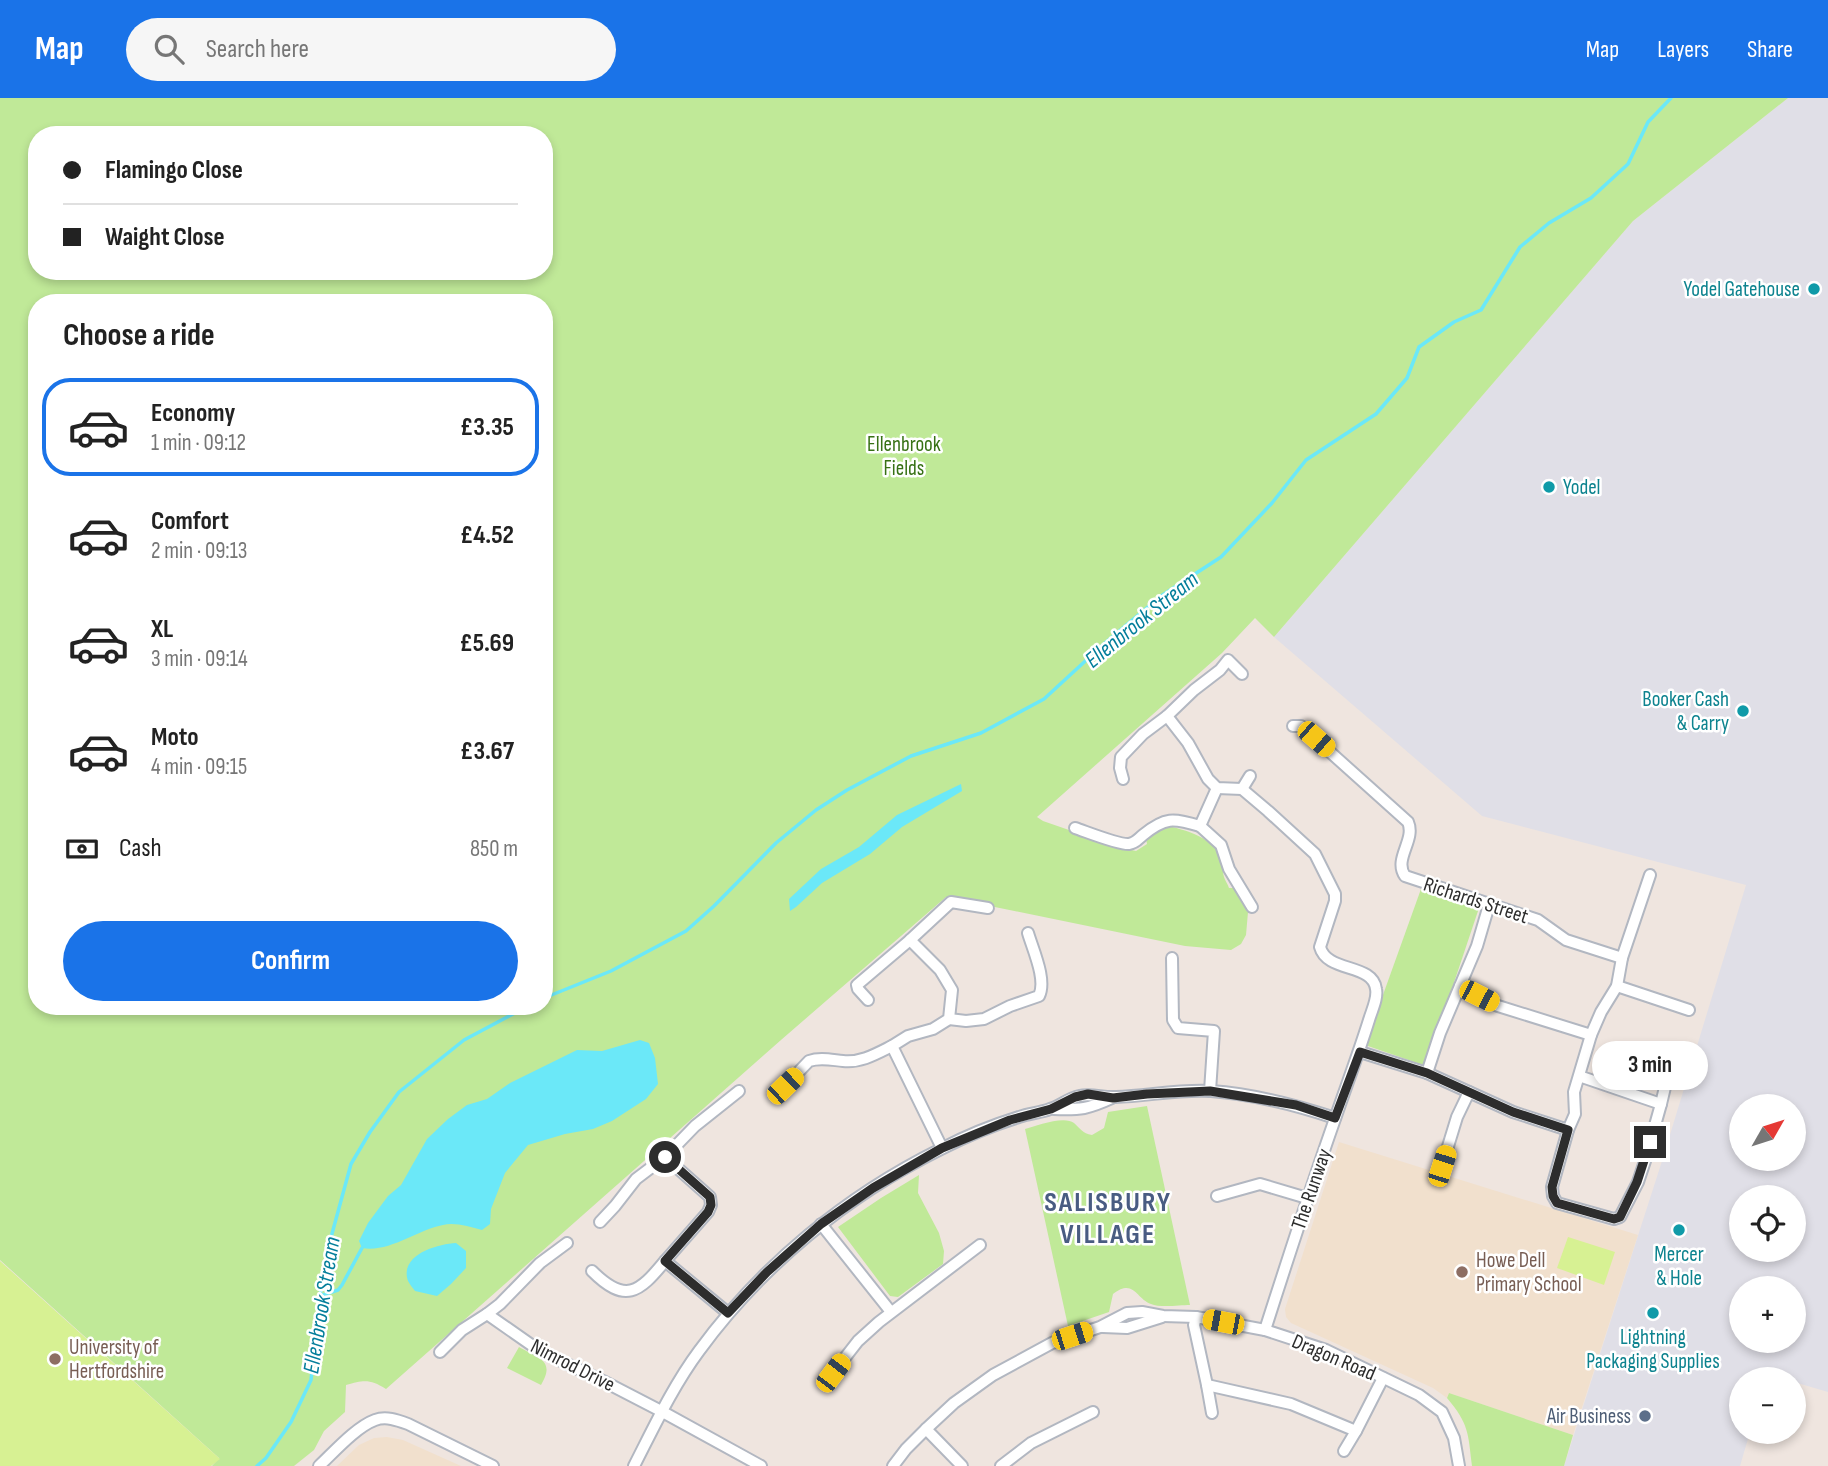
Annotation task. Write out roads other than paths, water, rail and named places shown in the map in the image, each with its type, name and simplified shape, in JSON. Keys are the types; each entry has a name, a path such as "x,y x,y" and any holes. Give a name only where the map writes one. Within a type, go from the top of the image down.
{"street":[{"path":"1123,779 1121,757 1143,734 1220,670 1228,660 1241,674"},
{"path":"1167,716 1188,743 1216,788 1242,789 1250,776"},
{"name":"Richards Street","path":"1293,726 1301,726 1408,821 1410,834 1401,868 1405,876 1538,920 1566,940 1622,958"},
{"path":"1200,826 1216,788"},
{"name":"The Runway","path":"1242,789 1315,854 1335,894 1320,947 1325,958 1368,975 1375,982 1377,992 1360,1052 1307,1198 1265,1329"},
{"path":"1075,828 1123,844 1133,844 1160,822 1167,820 1186,821 1200,826 1221,845 1229,869 1252,907"},
{"path":"1650,875 1622,958 1617,986 1591,1035 1574,1093 1575,1114 1552,1187 1557,1203 1614,1219 1620,1217 1645,1161 1666,1083"},
{"path":"868,1000 857,985 951,902 988,908"},
{"path":"1427,1073 1440,1033 1477,946 1489,905"},
{"path":"785,1086 809,1061 867,1059 908,1036 933,1029 949,1019 984,1019 1039,996 1042,989 1041,979 1028,933"},
{"path":"911,940 940,970 952,990 949,1019"},
{"path":"1172,958 1173,1020 1178,1028 1185,1030 1214,1031 1210,1091"},
{"path":"1460,986 1498,1006 1591,1035"},
{"path":"1617,986 1689,1010"},
{"path":"892,1046 942,1148"},
{"path":"1360,1052 1427,1073 1513,1112 1568,1130"},
{"path":"1579,1076 1661,1104"},
{"path":"600,1222 636,1179 665,1157 695,1126 739,1091"},
{"path":"634,1466 661,1411 698,1352 728,1313 767,1272 821,1224 873,1188 942,1148 1010,1120 1051,1109 1075,1097 1088,1094 1113,1098 1210,1091 1296,1105 1335,1118"},
{"path":"1442,1166 1457,1117 1469,1092"},
{"path":"592,1271 604,1283 618,1291 636,1290 649,1280 708,1212 710,1197 665,1157"},
{"path":"1217,1196 1260,1184 1307,1198"},
{"path":"821,1224 891,1312"},
{"path":"440,1352 462,1330 487,1314 540,1263 567,1243"},
{"path":"833,1373 858,1341 891,1312 980,1245"},
{"path":"665,1261 728,1313"},
{"name":"Dragon Road","path":"893,1466 926,1429 993,1375 1052,1343 1100,1327 1127,1313 1142,1312 1196,1317 1265,1329 1326,1350 1419,1395 1442,1412 1454,1438 1459,1466"},
{"name":"Nimrod Drive","path":"487,1314 540,1351 661,1411"},
{"path":"1196,1317 1194,1325 1212,1413"},
{"path":"1344,1451 1383,1378"},
{"path":"1207,1385 1292,1404 1356,1431"},
{"path":"661,1411 761,1466"},
{"path":"1001,1466 1031,1443 1093,1412"},
{"path":"319,1466 356,1432 374,1420 382,1419 408,1424 493,1466"},
{"path":"926,1429 962,1466"}],"water":[{"path":"961,784 962,791 902,827 870,854 822,883 790,911 789,899 821,869 859,847 897,815"},
{"path":"640,1040 649,1043 655,1058 658,1084 646,1099 612,1121 593,1129 528,1145 505,1173 491,1209 490,1224 482,1230 448,1224 393,1244 372,1249 362,1248 359,1241 368,1223 388,1196 401,1185 427,1139 448,1119 467,1105 487,1099 510,1083 577,1050 602,1051"},
{"path":"456,1243 466,1251 466,1268 437,1296 415,1291 408,1281 407,1272 414,1258 430,1249"}],"waterway":[{"name":"Ellenbrook Stream","path":"553,994 611,971 686,931 776,843 816,810 847,790 911,756 981,733 1044,699 1161,596 1221,557 1272,503 1306,460 1376,414 1407,378 1419,347 1454,322 1481,310 1520,247 1549,223 1591,198 1628,164 1648,122 1671,98"},
{"name":"Ellenbrook Stream","path":"257,1466 266,1458 291,1422 311,1380 327,1252 351,1164 399,1092 464,1040 511,1015"},
{"path":"320,1296 338,1290 362,1248"}],"place":[{"name":"Yodel Gatehouse","path":"1814,289"},
{"name":"Yodel","path":"1549,487"},
{"name":"Booker Cash & Carry","path":"1743,711"},
{"name":"Mercer & Hole","path":"1679,1230"},
{"name":"Howe Dell Primary School","path":"1462,1272"},
{"name":"Lightning Packaging Supplies","path":"1653,1313"},
{"name":"University of Hertfordshire","path":"55,1359"},
{"name":"Air Business","path":"1645,1416"}],"district":[{"name":"SALISBURY VILLAGE","path":"1108,1217"}],"park label":[{"name":"Ellenbrook Fields","path":"904,456"}]}
